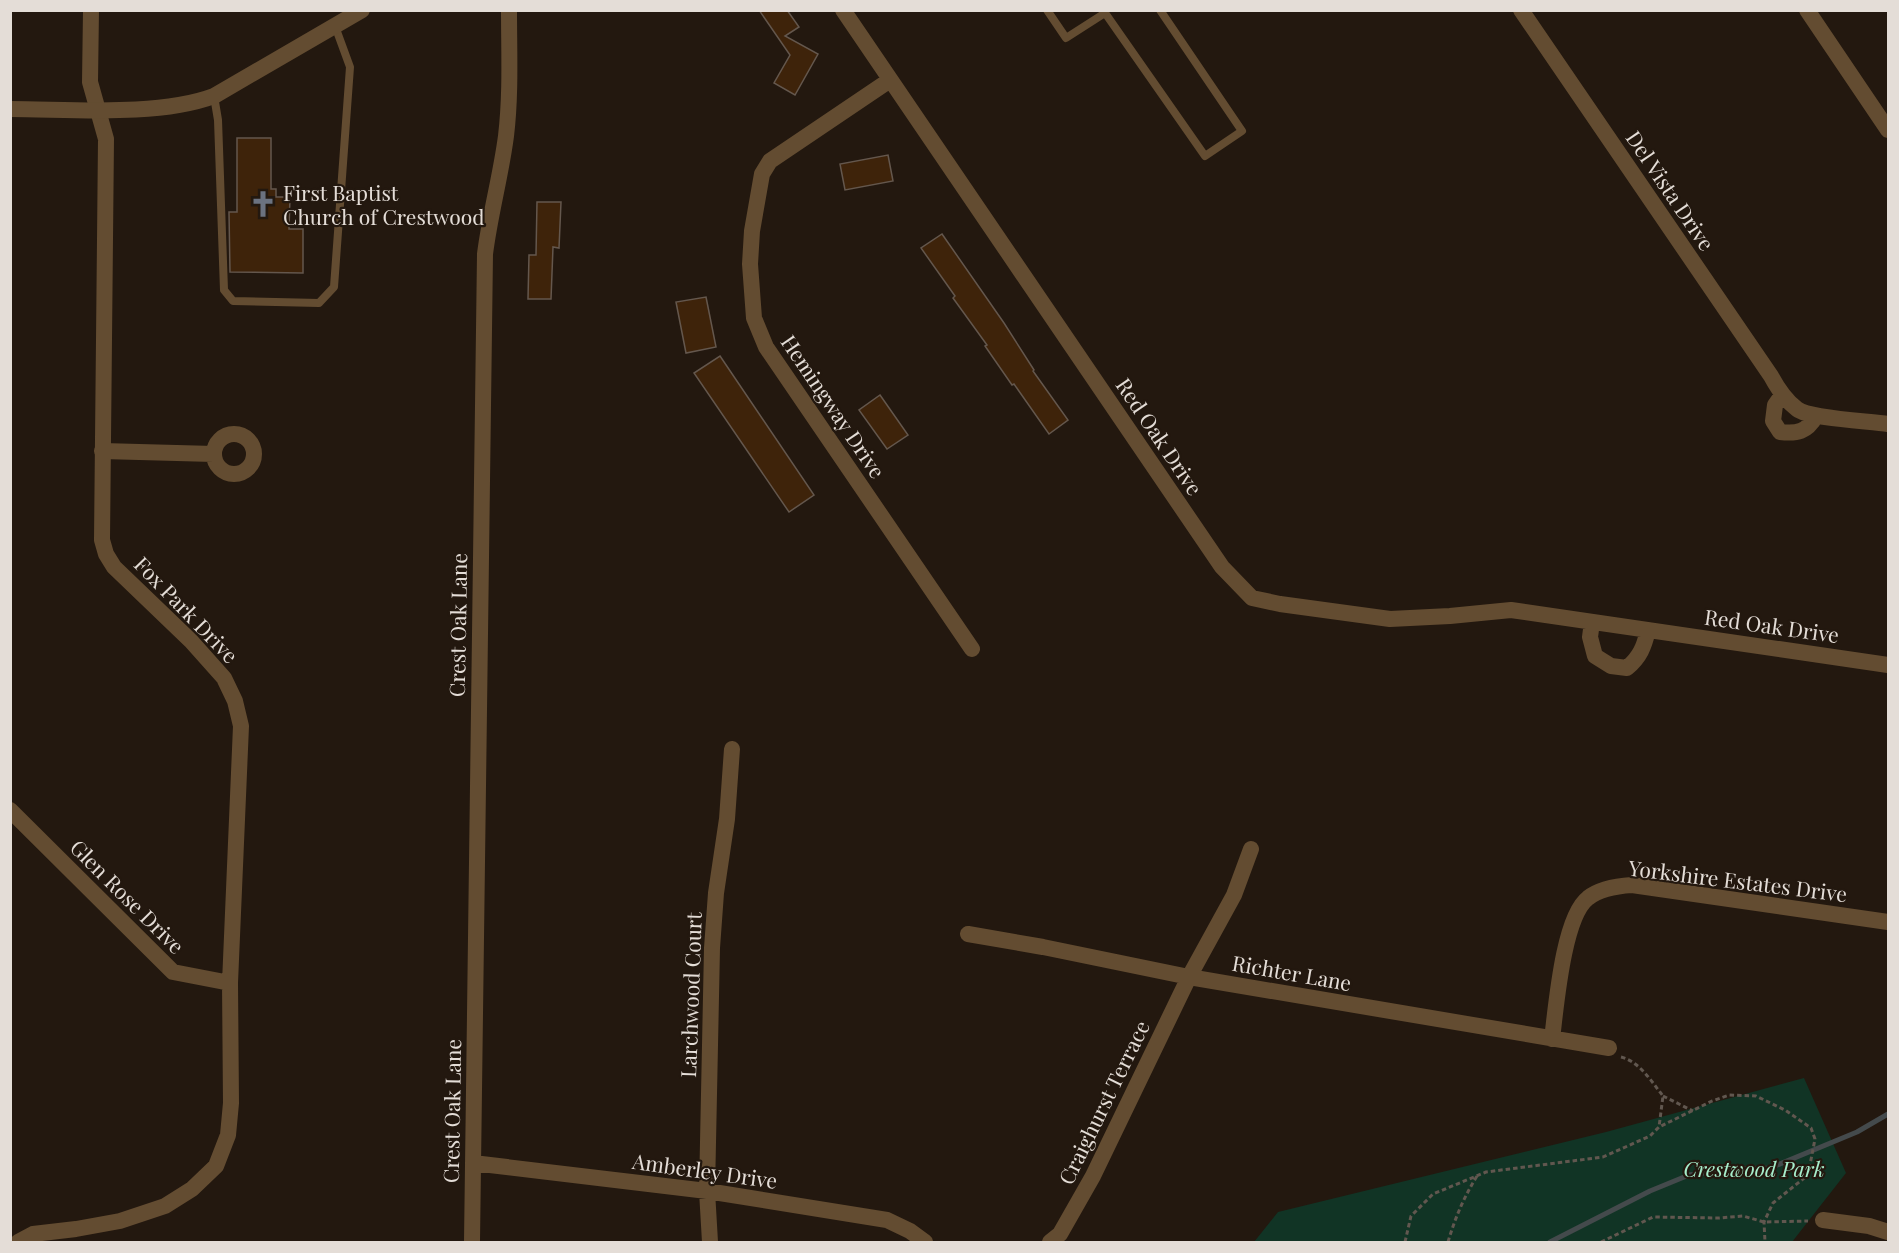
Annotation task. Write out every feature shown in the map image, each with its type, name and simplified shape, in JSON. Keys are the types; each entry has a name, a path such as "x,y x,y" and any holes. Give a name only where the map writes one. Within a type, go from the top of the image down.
{"street":[{"name":"Fox Park Drive","path":"18,1242 33,1234 120,1221 165,1206 192,1189 216,1166 228,1135 231,1103 230,983 241,726 235,700 224,678 191,641 114,567 106,554 102,540 106,139 90,82 91,10"},
{"path":"10,109 174,107 198,102 214,96 362,10"},
{"name":"Crest Oak Lane","path":"472,1242 485,254 506,134 509,10"},
{"name":"Red Oak Drive","path":"843,10 1222,567 1252,598 1390,619 1511,610 1888,665"},
{"name":"Del Vista Drive","path":"1521,10 1782,395 1798,410 1816,416 1888,424"},
{"path":"1807,10 1888,130"},
{"name":"Hemingway Drive","path":"890,80 770,161 762,174 752,231 751,274 754,318 766,347 972,649"},
{"path":"1782,395 1775,405 1773,421 1780,432 1794,434 1805,430 1816,416"},
{"path":"102,451 214,454"},
{"path":"1592,622 1590,637 1595,656 1611,666 1627,668 1637,659 1644,648 1648,630"},
{"name":"Larchwood Court","path":"710,1242 707,1191 712,948 716,892 727,819 732,749"},
{"name":"Glen Rose Drive","path":"10,810 173,972 230,983"},
{"name":"Craighurst Terrace","path":"1050,1242 1060,1234 1093,1176 1189,977 1234,895 1251,849"},
{"name":"Yorkshire Estates Drive","path":"1552,1039 1566,947 1574,919 1586,899 1596,893 1619,886 1632,885 1888,922"},
{"name":"Richter Lane","path":"968,934 1189,977 1609,1048"},
{"name":"Amberley Drive","path":"473,1163 707,1191 887,1220 910,1231 925,1242"},
{"path":"1823,1220 1869,1226 1888,1232"}],"lane":[{"path":"1047,10 1066,38 1104,12 1205,156 1242,131 1160,10"},
{"path":"214,96 218,120 224,290 233,301 320,303 334,287 350,67 335,26"}],"path":[{"path":"1609,1048 1610,1054 1631,1060 1663,1096 1693,1111"},
{"path":"1405,1242 1411,1216 1433,1194 1478,1175 1603,1157 1650,1136 1659,1127 1729,1095 1756,1096 1785,1110 1811,1128 1815,1139 1808,1175 1773,1203 1764,1222 1765,1242"},
{"path":"1659,1127 1663,1096"},
{"path":"1448,1242 1467,1192 1478,1175"},
{"path":"1601,1242 1653,1217 1743,1216 1764,1222 1823,1220"}],"green space":[{"name":"Crestwood Park","path":"1804,1078 1846,1173 1792,1242 1254,1242 1278,1212 1606,1132"}],"building":[{"path":"759,10 787,10 799,27 785,36 818,54 795,95 774,83 790,55"},
{"name":"First Baptist Church of Crestwood","path":"237,138 271,138 271,189 276,189 276,197 290,197 289,229 303,229 303,273 230,272 229,212 237,212"},
{"path":"888,155 893,181 845,190 840,164"},
{"path":"537,202 561,202 559,248 553,247 551,299 528,299 529,255 536,255"},
{"path":"942,234 1068,420 1049,434 985,346 987,345 921,248"},
{"path":"706,297 716,347 686,353 676,302"},
{"path":"720,356 814,495 789,512 694,373"},
{"path":"880,395 908,435 887,449 859,410"}],"waterway":[{"path":"1550,1242 1650,1191 1689,1175 1733,1169 1770,1168 1857,1132 1888,1114"}],"place":[{"name":"First Baptist Church of Crestwood","path":"263,204"}]}
